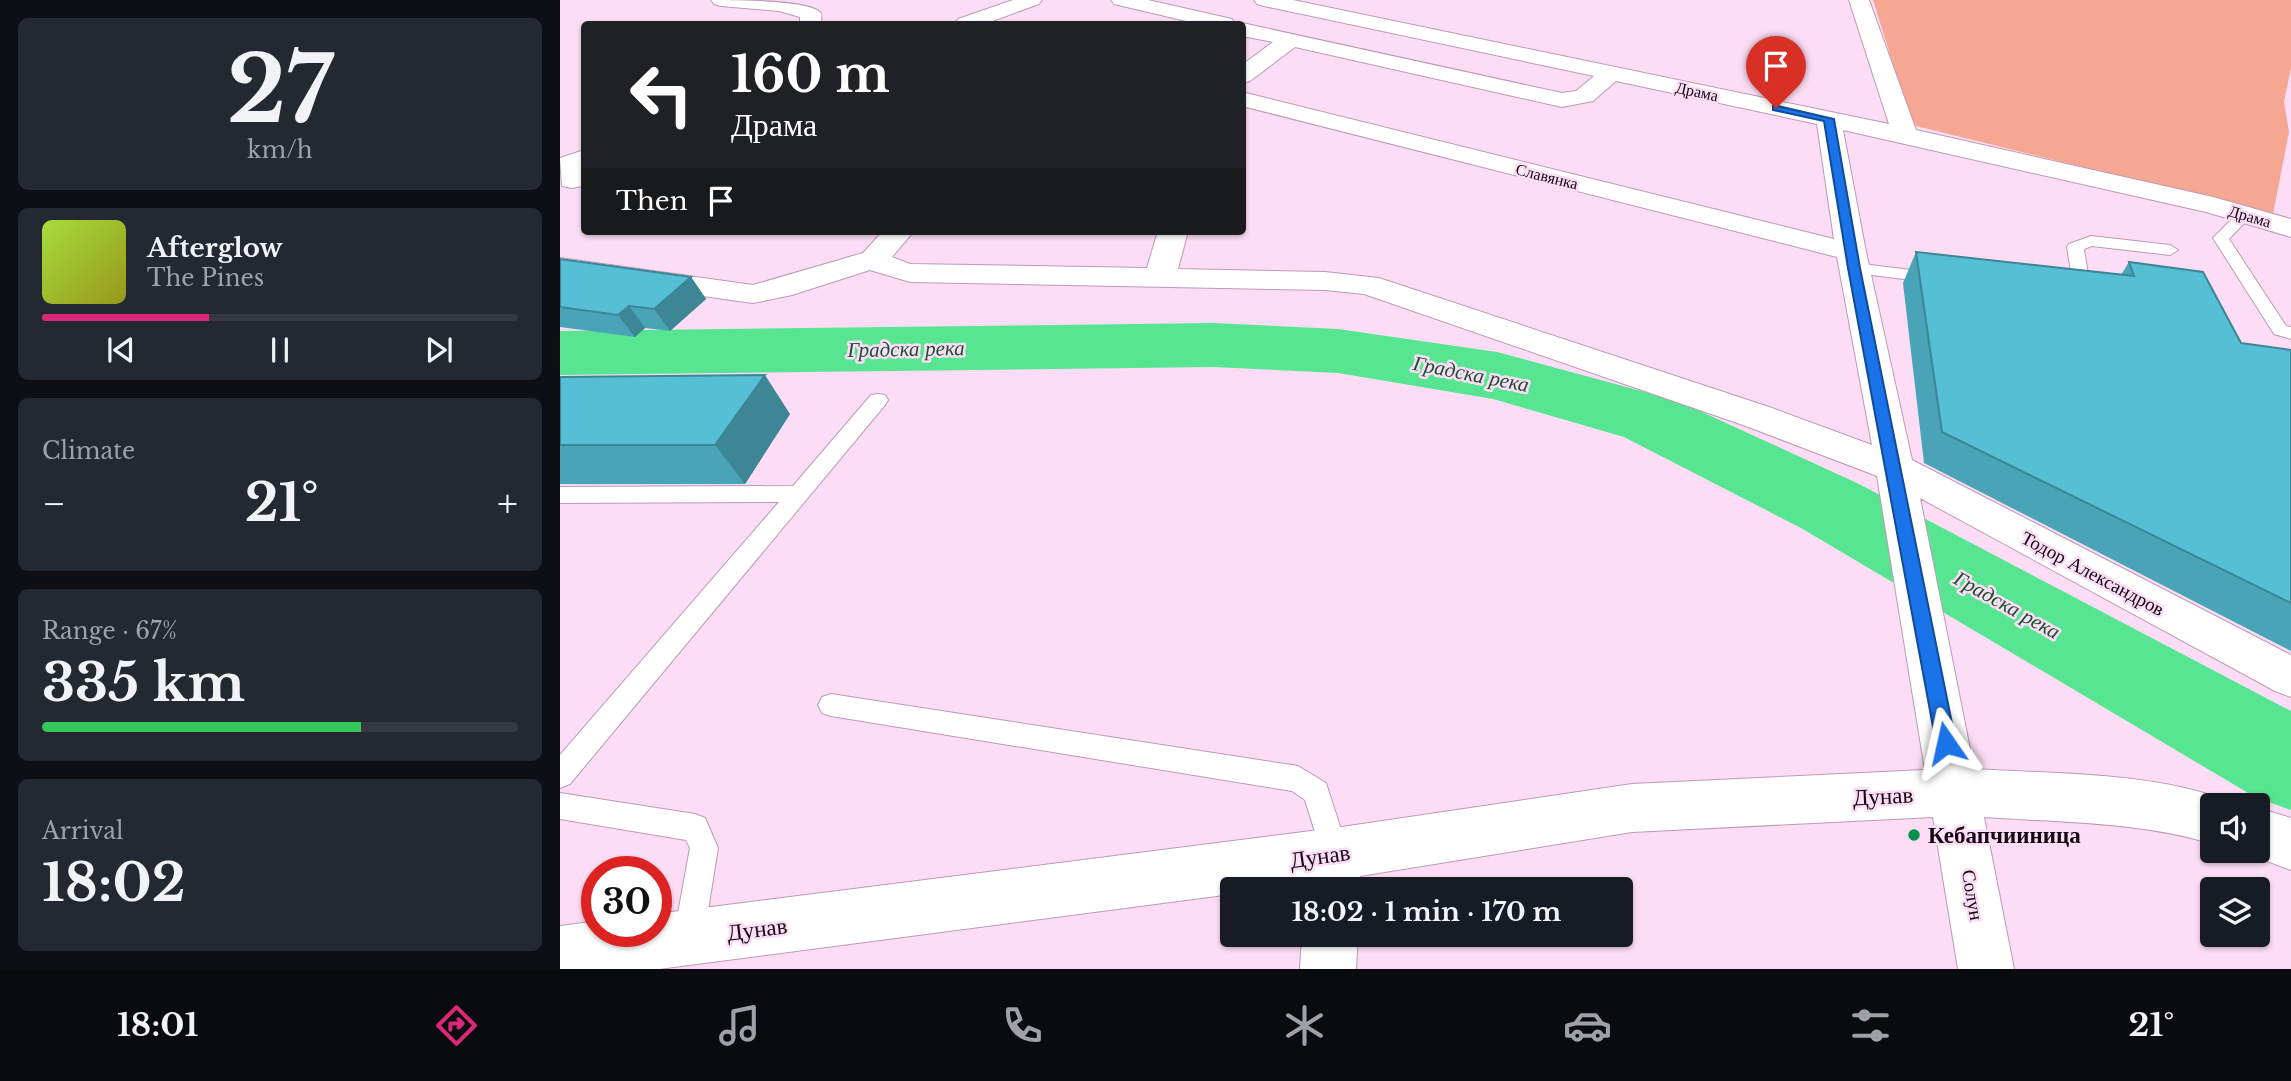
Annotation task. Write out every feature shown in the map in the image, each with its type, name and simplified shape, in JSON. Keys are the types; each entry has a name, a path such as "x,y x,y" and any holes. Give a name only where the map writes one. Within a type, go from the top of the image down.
{"street":[{"path":"721,0 747,4 798,5 811,15 810,21"},
{"path":"974,21 1032,0"},
{"path":"1121,0 1211,21"},
{"name":"Драма","path":"1264,0 1905,135 2245,214 2291,228"},
{"path":"1859,0 1905,135"},
{"path":"1246,30 1562,100 1578,100 1588,96 1611,73"},
{"path":"1246,73 1291,40"},
{"name":"Славянка","path":"1246,100 1853,260"},
{"name":"Солун","path":"1829,119 1853,260 1956,792 1986,969"},
{"path":"560,267 753,294 874,259 895,235"},
{"path":"1160,278 1172,235"},
{"name":"Тодор Александров","path":"874,259 886,267 910,273 1325,281 1368,285 1756,416 1895,468 2291,677"},
{"path":"1956,792 2105,801 2200,815"},
{"name":"Дунав","path":"560,954 689,937 1334,872 1632,808 1956,792"},
{"path":"2270,837 2291,844"},
{"path":"1328,969 1329,947"}],"lane":[{"path":"2245,214 2221,238 2280,330 2291,333"},
{"path":"2053,291 2066,293 2082,287 2075,247 2091,241 2170,250"},
{"path":"1853,260 1947,279"},
{"path":"560,775 878,400"},
{"path":"560,495 798,494"},
{"path":"831,705 1298,779 1316,792 1334,872"},
{"path":"560,806 695,828 704,848 689,937"}],"shaded area":[{"path":"1873,0 2291,0 2291,68 2284,102 2289,132 2273,214 1912,125"}],"building":[{"path":"1916,252 2134,276 2129,262 2203,272 2241,343 2291,350 2291,603 1942,432"},
{"path":"560,259 691,277 654,309 629,306 618,315 560,307"},
{"path":"765,375 715,445 560,445 560,377"}],"waterway":[{"name":"Градска река","path":"560,353 1213,345 1338,351 1497,376 1651,419 1830,506 2291,763"}],"place":[{"name":"Кебапчииница","path":"1914,835"}],"route":[{"path":"1776,108 1829,119 1854,268 1895,468 1946,743"}]}
